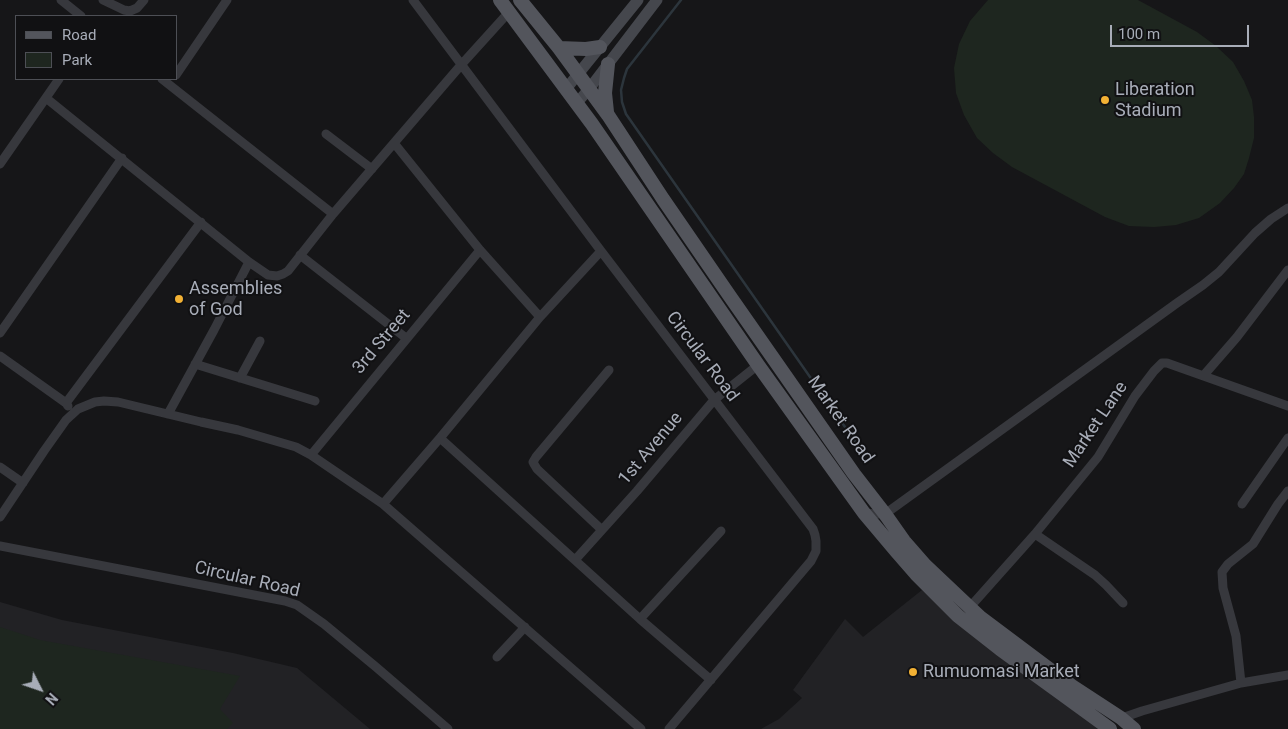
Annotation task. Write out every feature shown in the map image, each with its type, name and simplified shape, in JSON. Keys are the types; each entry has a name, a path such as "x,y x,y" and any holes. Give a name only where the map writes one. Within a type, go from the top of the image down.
{"main road":[{"name":"Market Road","path":"500,0 592,124 758,365 864,512 916,574 958,616 1105,728"},
{"name":"Market Road","path":"520,0 559,48 608,115 729,295 854,474 904,541 925,565 970,607 1005,636 1134,729"},
{"path":"566,89 638,0"},
{"path":"576,104 657,0"},
{"path":"559,48 586,49 600,47"},
{"path":"608,64 605,93 608,115"}],"street":[{"path":"61,0 80,15"},
{"path":"103,0 130,12 137,8 144,0"},
{"path":"178,72 227,0"},
{"name":"Circular Road","path":"413,0 813,529 816,551 811,561 669,729"},
{"path":"46,98 249,262 268,275 277,276 288,271 333,214 509,12"},
{"path":"0,164 58,80"},
{"path":"172,82 333,214"},
{"path":"326,134 372,169"},
{"path":"394,143 480,250 540,317"},
{"path":"0,334 122,158"},
{"path":"864,512 885,514 1203,285 1219,272 1255,233 1288,208"},
{"path":"66,403 201,222"},
{"name":"3rd Street","path":"310,455 480,250"},
{"path":"383,504 540,317 601,251"},
{"path":"300,255 406,338"},
{"path":"168,414 249,262"},
{"path":"1204,375 1237,337 1288,270"},
{"path":"240,378 260,341"},
{"path":"0,356 66,403 72,414"},
{"name":"Market Lane","path":"970,607 1035,534 1098,457 1135,396 1160,365 1167,362 1288,406"},
{"path":"195,364 315,401"},
{"name":"1st Avenue","path":"575,560 714,400 758,365"},
{"path":"602,530 537,469 533,462 609,370"},
{"path":"0,518 44,451 72,414 85,405 95,402 118,402 238,430 296,448 310,455 383,504 641,729"},
{"path":"440,438 640,619 711,680"},
{"path":"1242,504 1288,438"},
{"path":"0,467 23,483"},
{"path":"1241,683 1236,636 1223,588 1222,572 1228,564 1253,544 1278,504 1288,492"},
{"path":"640,619 721,531"},
{"path":"1035,534 1095,575 1123,603"},
{"name":"Circular Road","path":"0,546 298,605 324,624 448,729"},
{"path":"497,657 525,627"},
{"path":"1105,728 1121,718 1142,711 1241,683 1288,675"}],"shaded area":[{"name":"Rumuomasi Market","path":"922,590 997,654 1100,729 761,729 779,719 802,698 793,690 845,619 863,637"},
{"path":"0,602 62,620 233,653 297,668 370,729 0,729"}],"green space":[{"path":"988,0 1138,0 1197,32 1216,46 1233,62 1252,100 1254,138 1244,174 1234,188 1220,203 1199,218 1176,225 1154,227 1129,226 1105,217 1012,167 993,153 977,138 964,115 956,93 954,68 959,44 970,21"},
{"path":"0,627 40,640 240,676 220,709 233,723 227,729 0,729"}],"waterway":[{"path":"681,0 627,69 621,90 626,114 859,447"}],"place":[{"name":"Liberation Stadium","path":"1105,100"},
{"name":"Assemblies of God","path":"179,299"},
{"name":"Rumuomasi Market","path":"913,672"}]}
